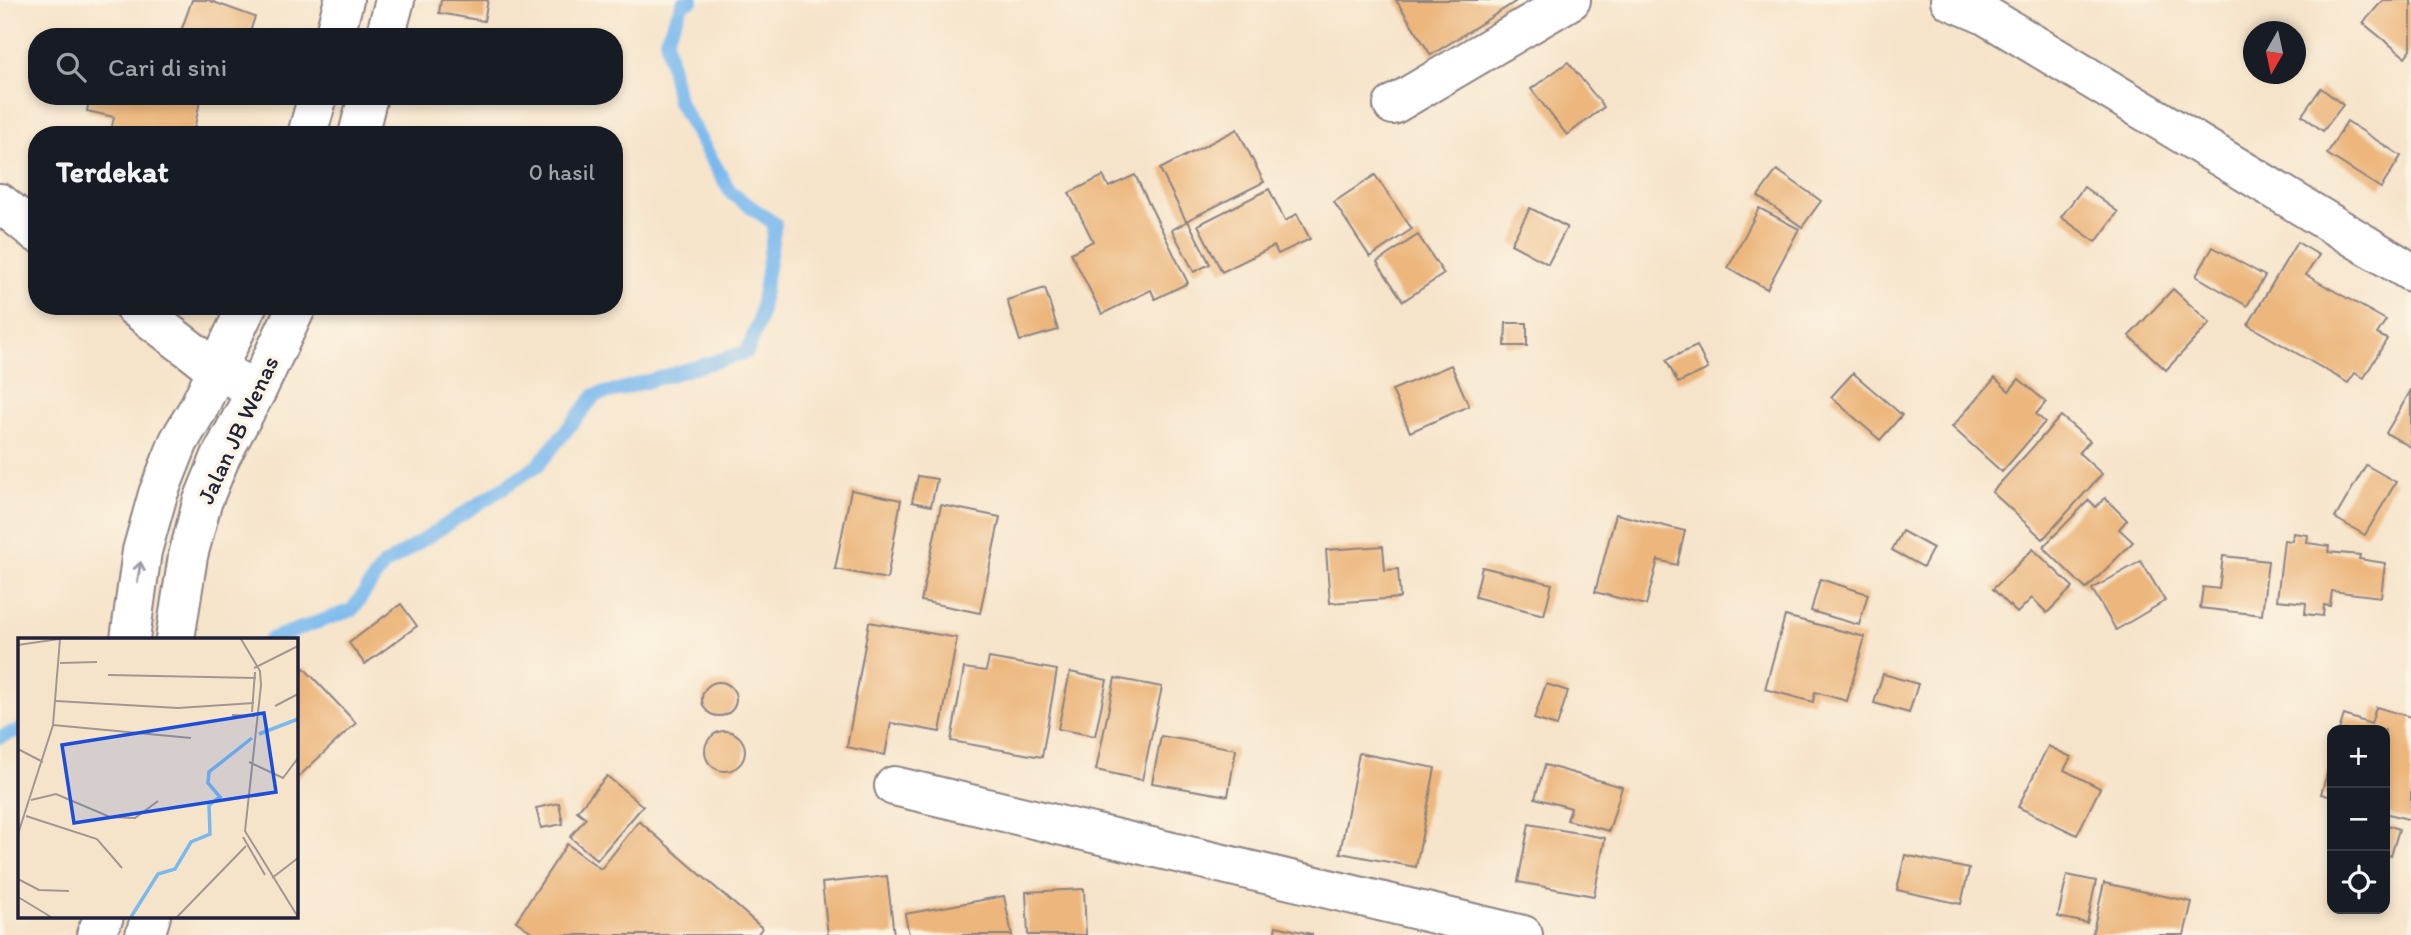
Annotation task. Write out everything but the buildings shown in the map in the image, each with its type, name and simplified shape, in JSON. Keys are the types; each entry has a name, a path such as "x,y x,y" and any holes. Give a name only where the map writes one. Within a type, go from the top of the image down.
{"street":[{"path":"336,28 344,0"},
{"path":"387,28 395,0"},
{"path":"1393,105 1571,0"},
{"path":"1950,0 1985,15 2411,272"},
{"path":"310,126 315,105"},
{"path":"360,126 366,105"},
{"path":"0,203 28,226"},
{"path":"145,315 217,370 257,390"},
{"name":"Jalan JB Wenas","path":"131,638 142,551 158,494 179,441 198,409 243,315"},
{"name":"Jalan JB Wenas","path":"174,637 188,556 202,503 221,456 257,390 293,315"},
{"path":"894,786 1524,935"},
{"path":"101,924 150,930"}],"waterway":[{"path":"273,638 352,610 383,566 538,465 595,395 747,352 759,321 775,224 731,193 678,101 666,39 683,3 692,0"},
{"path":"0,737 18,730"}]}
